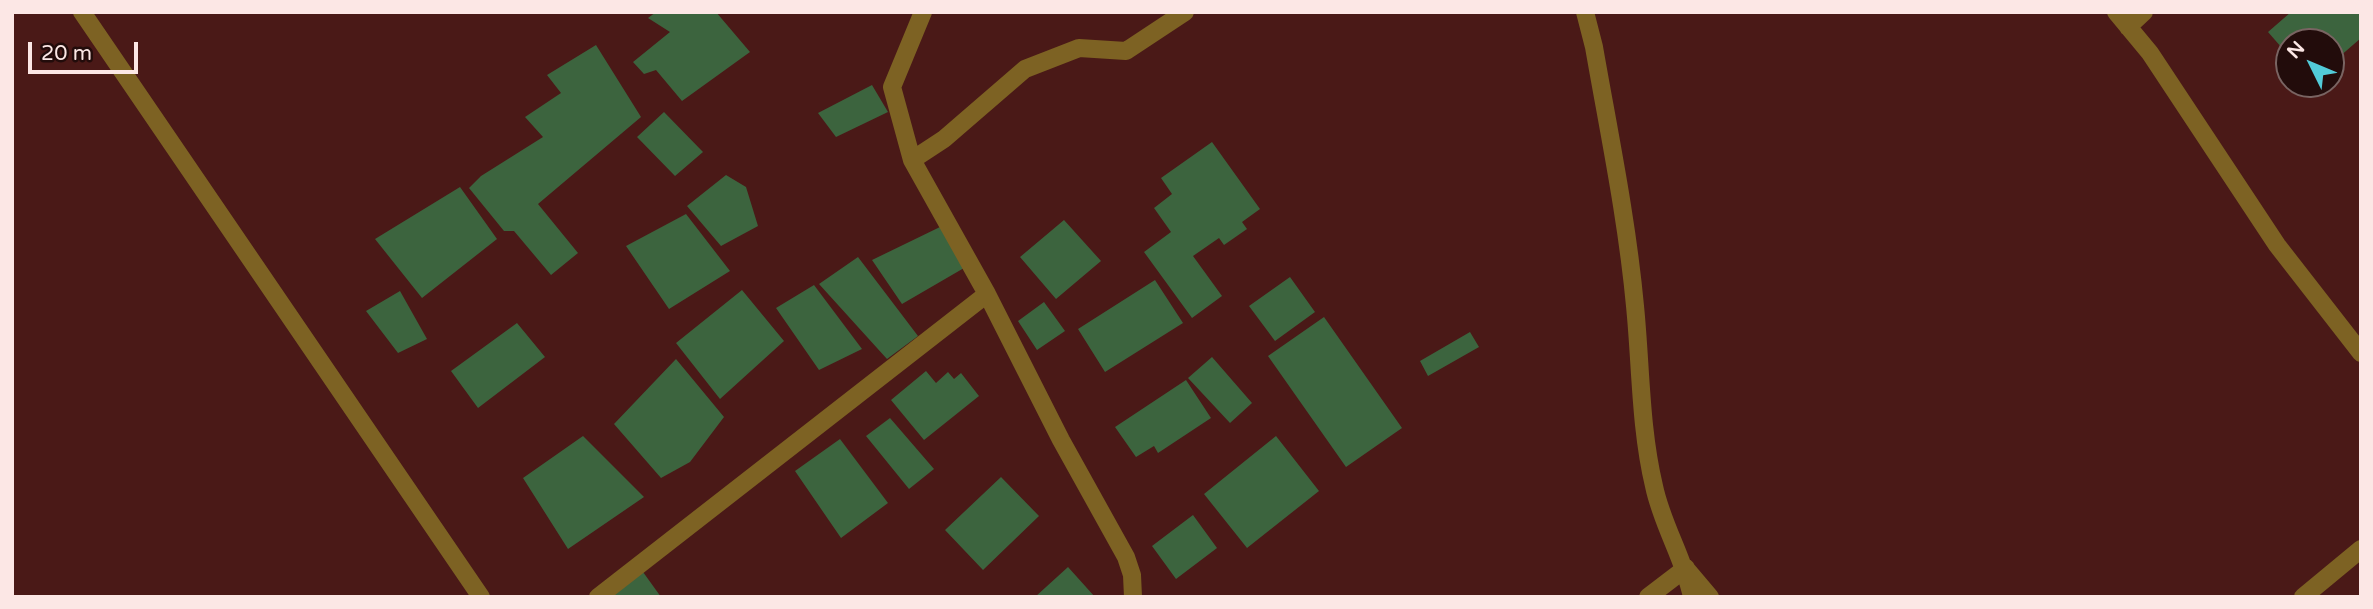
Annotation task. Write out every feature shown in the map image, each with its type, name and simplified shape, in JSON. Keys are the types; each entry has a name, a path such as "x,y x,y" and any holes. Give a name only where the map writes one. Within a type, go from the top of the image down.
{"street":[{"path":"82,12 481,597"},
{"path":"923,12 892,87 912,160 988,294 1061,440 1126,557 1132,575 1133,597"},
{"path":"912,160 944,139 1026,69 1079,48 1126,51 1185,12"},
{"path":"1585,12 1599,73 1635,303 1649,462 1668,531 1686,568 1710,597"},
{"path":"2116,12 2150,53 2277,245 2361,353"},
{"path":"2128,27 2144,12"},
{"path":"598,597 988,294"},
{"path":"2303,597 2361,549"},
{"path":"1648,597 1686,568"},
{"path":"1686,568 1692,597"}],"building":[{"path":"656,12 716,12 750,52 682,101 656,70 644,74 633,62 670,32 648,18"},
{"path":"2291,12 2361,12 2361,38 2345,52 2345,28 2275,28 2275,40 2268,32"},
{"path":"596,45 641,117 538,204 578,253 551,275 514,231 504,231 469,188 481,176 543,137 525,117 561,93 547,75"},
{"path":"872,85 888,112 836,137 818,113"},
{"path":"664,112 703,152 675,176 637,137"},
{"path":"1212,142 1260,209 1242,222 1247,229 1224,245 1219,238 1193,256 1222,296 1192,318 1144,252 1171,232 1154,208 1172,194 1161,178"},
{"path":"726,175 746,187 758,226 721,246 687,206"},
{"path":"460,187 497,239 422,298 375,239"},
{"path":"686,214 730,271 669,309 626,246"},
{"path":"1064,220 1101,261 1056,299 1020,257"},
{"path":"940,227 964,268 902,304 872,260"},
{"path":"858,257 918,336 887,359 819,284"},
{"path":"1290,277 1315,312 1275,341 1249,306"},
{"path":"1155,280 1183,323 1105,372 1078,329"},
{"path":"814,285 862,349 819,370 776,308"},
{"path":"742,290 784,341 720,399 676,343"},
{"path":"400,291 427,339 398,353 366,311"},
{"path":"1044,302 1065,331 1037,350 1018,321"},
{"path":"1324,317 1402,428 1346,467 1268,356"},
{"path":"517,323 545,357 478,408 451,371"},
{"path":"1470,332 1479,347 1428,376 1420,361"},
{"path":"1212,357 1252,403 1230,423 1188,378"},
{"path":"676,359 724,417 690,462 661,478 614,424"},
{"path":"926,371 936,383 948,372 954,379 961,373 979,396 924,440 891,400"},
{"path":"1186,380 1211,418 1158,453 1154,446 1136,457 1115,427"},
{"path":"890,418 934,469 909,489 866,436"},
{"path":"583,436 644,497 568,549 523,478"},
{"path":"1276,436 1319,491 1247,548 1204,494"},
{"path":"840,439 888,503 841,538 795,471"},
{"path":"1001,477 1039,516 983,570 945,530"},
{"path":"1193,515 1217,548 1176,579 1152,546"},
{"path":"638,565 661,597 608,597"},
{"path":"1068,567 1095,597 1035,597"}]}
